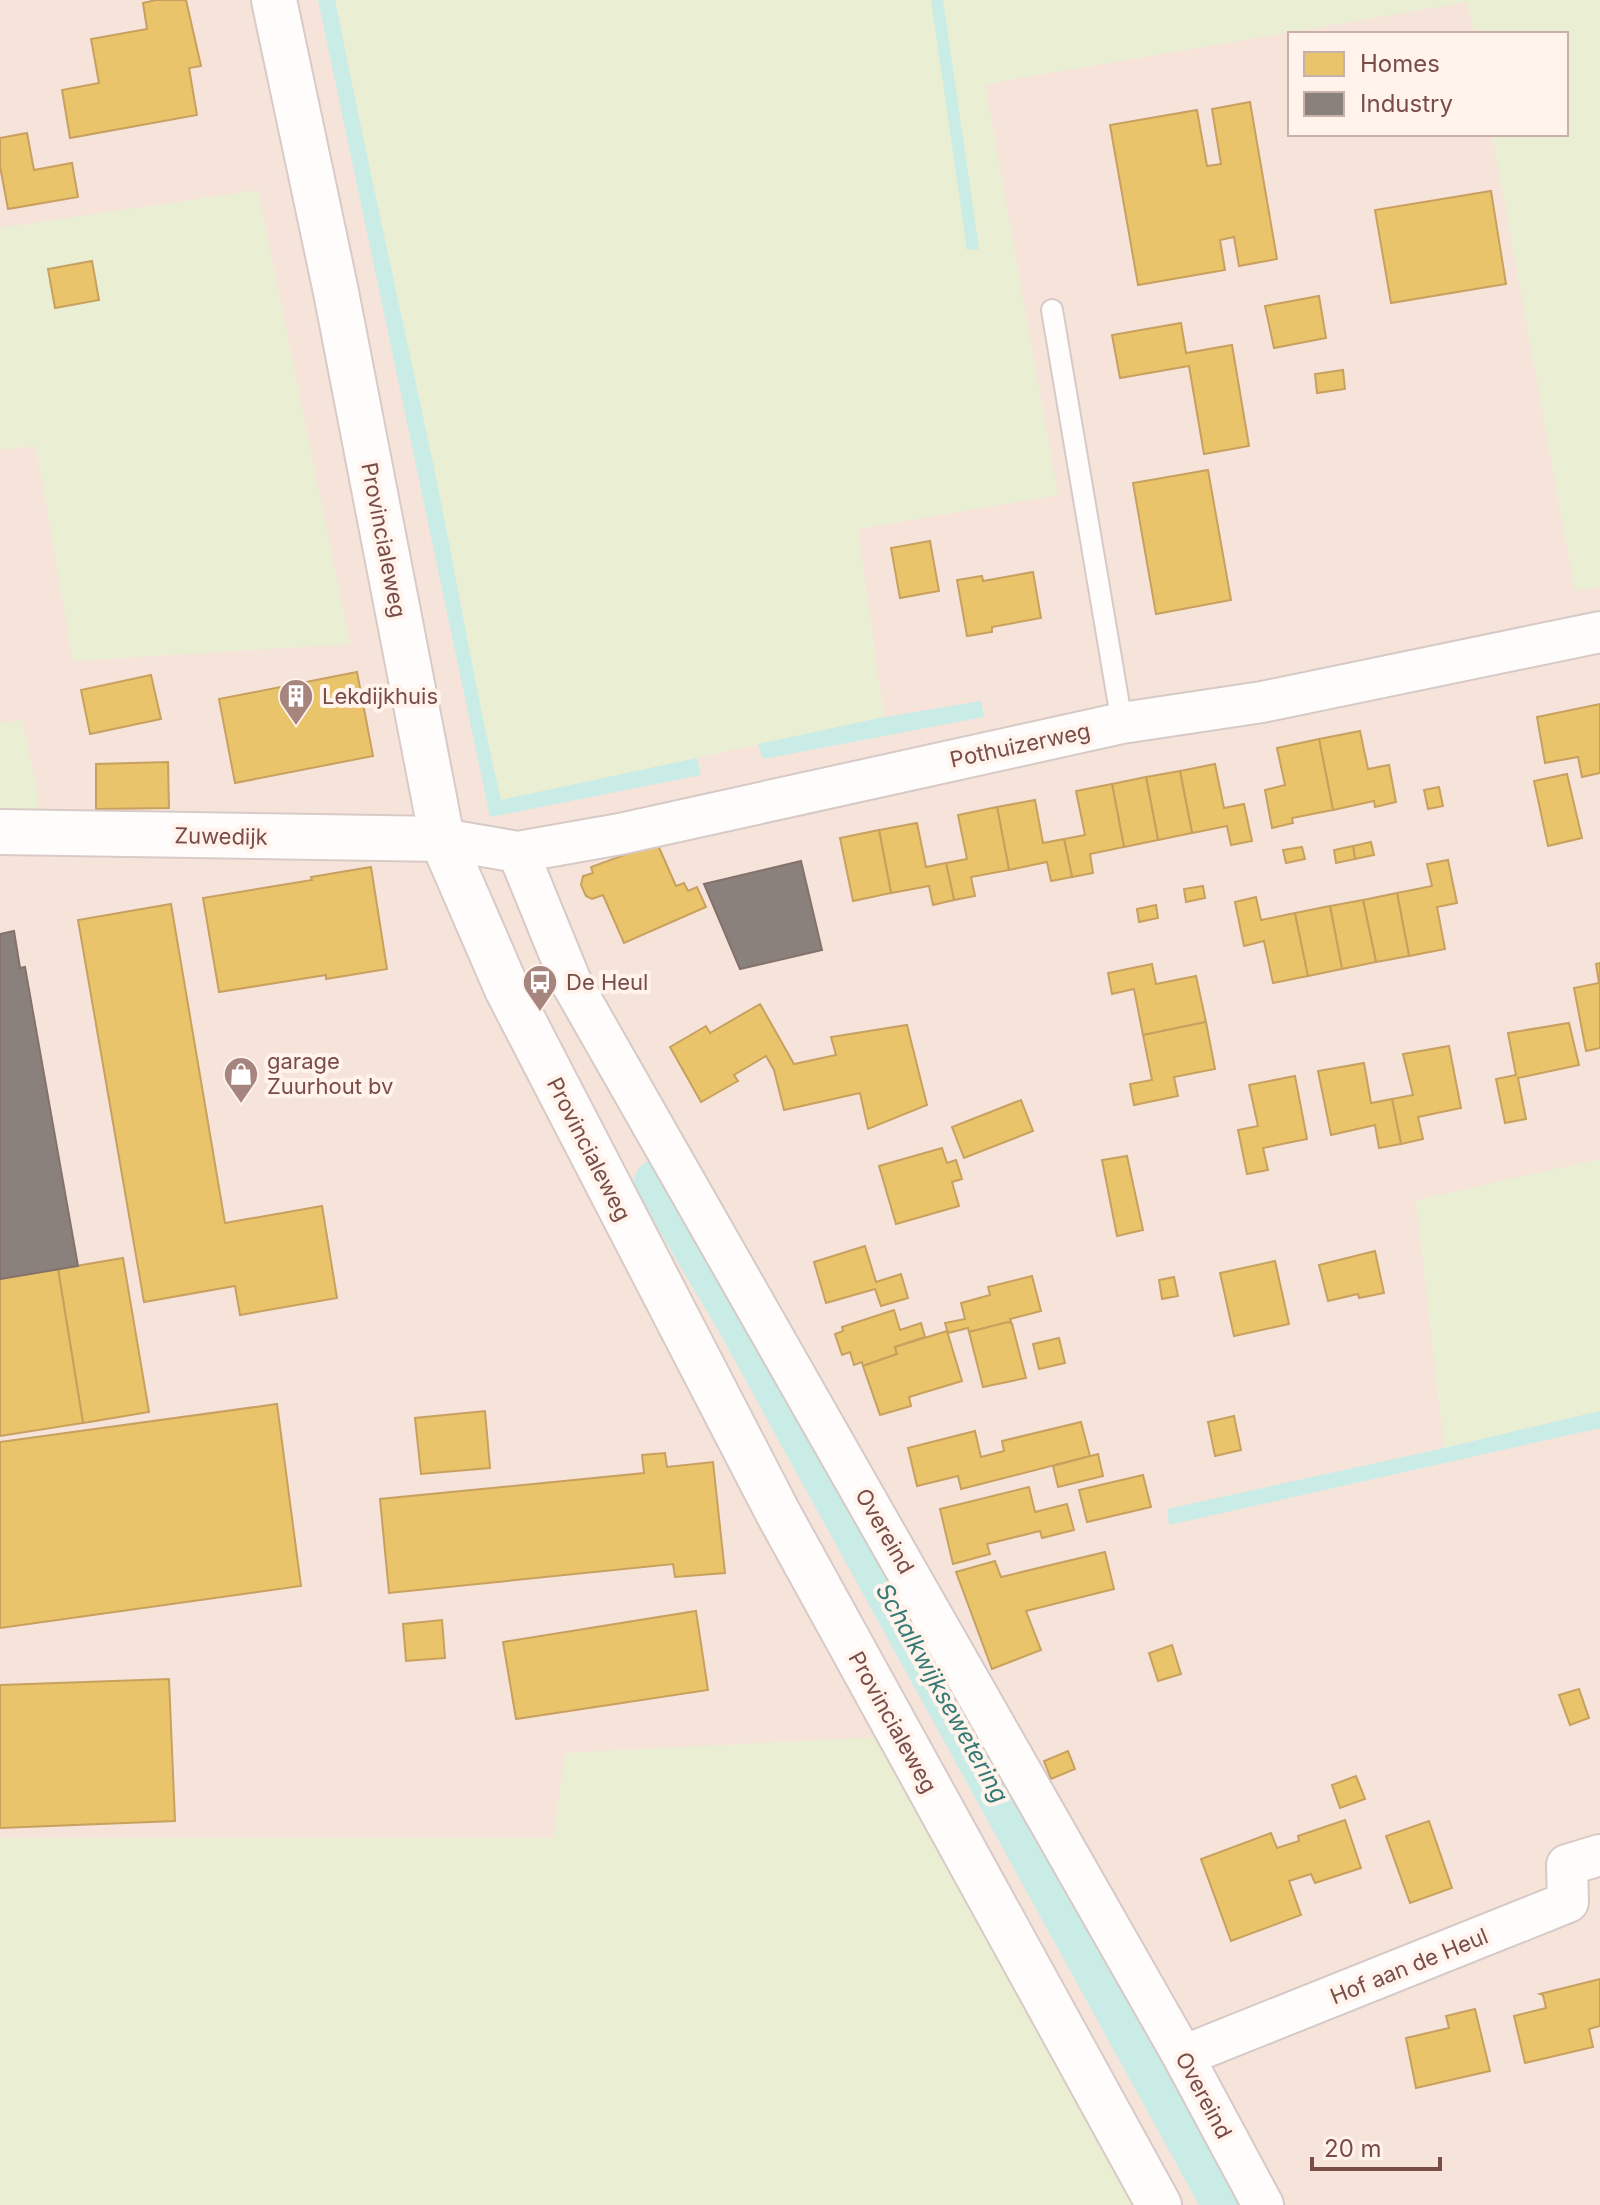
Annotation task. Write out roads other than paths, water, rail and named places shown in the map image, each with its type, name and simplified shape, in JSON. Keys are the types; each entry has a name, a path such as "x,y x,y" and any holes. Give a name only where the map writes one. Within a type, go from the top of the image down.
{"street":[{"name":"Provincialeweg","path":"274,0 336,292 442,839 507,989 777,1511 1159,2205"},
{"name":"Pothuizerweg","path":"442,839 518,852 635,831 1122,723 1262,702 1600,632"},
{"name":"Zuwedijk","path":"0,832 442,839"},
{"name":"Overeind","path":"518,852 571,982 1183,2056 1263,2205"},
{"name":"Hof aan de Heul","path":"1183,2056 1568,1902 1567,1865 1600,1855"}],"lane":[{"path":"1052,310 1122,723"}],"water":[{"path":"318,0 335,0 501,800 697,758 701,775 490,817"},
{"path":"931,0 943,0 979,249 967,250"},
{"path":"981,701 984,717 763,759 758,744 884,717"},
{"path":"1600,1411 1600,1428 1169,1525 1167,1509"}],"waterway":[{"name":"Schalkwijksewetering","path":"656,1182 737,1319 1224,2205"}],"place":[{"name":"Lekdijkhuis","path":"296,727"},
{"name":"De Heul","path":"540,1013"},
{"name":"garage Zuurhout bv","path":"241,1105"}]}
